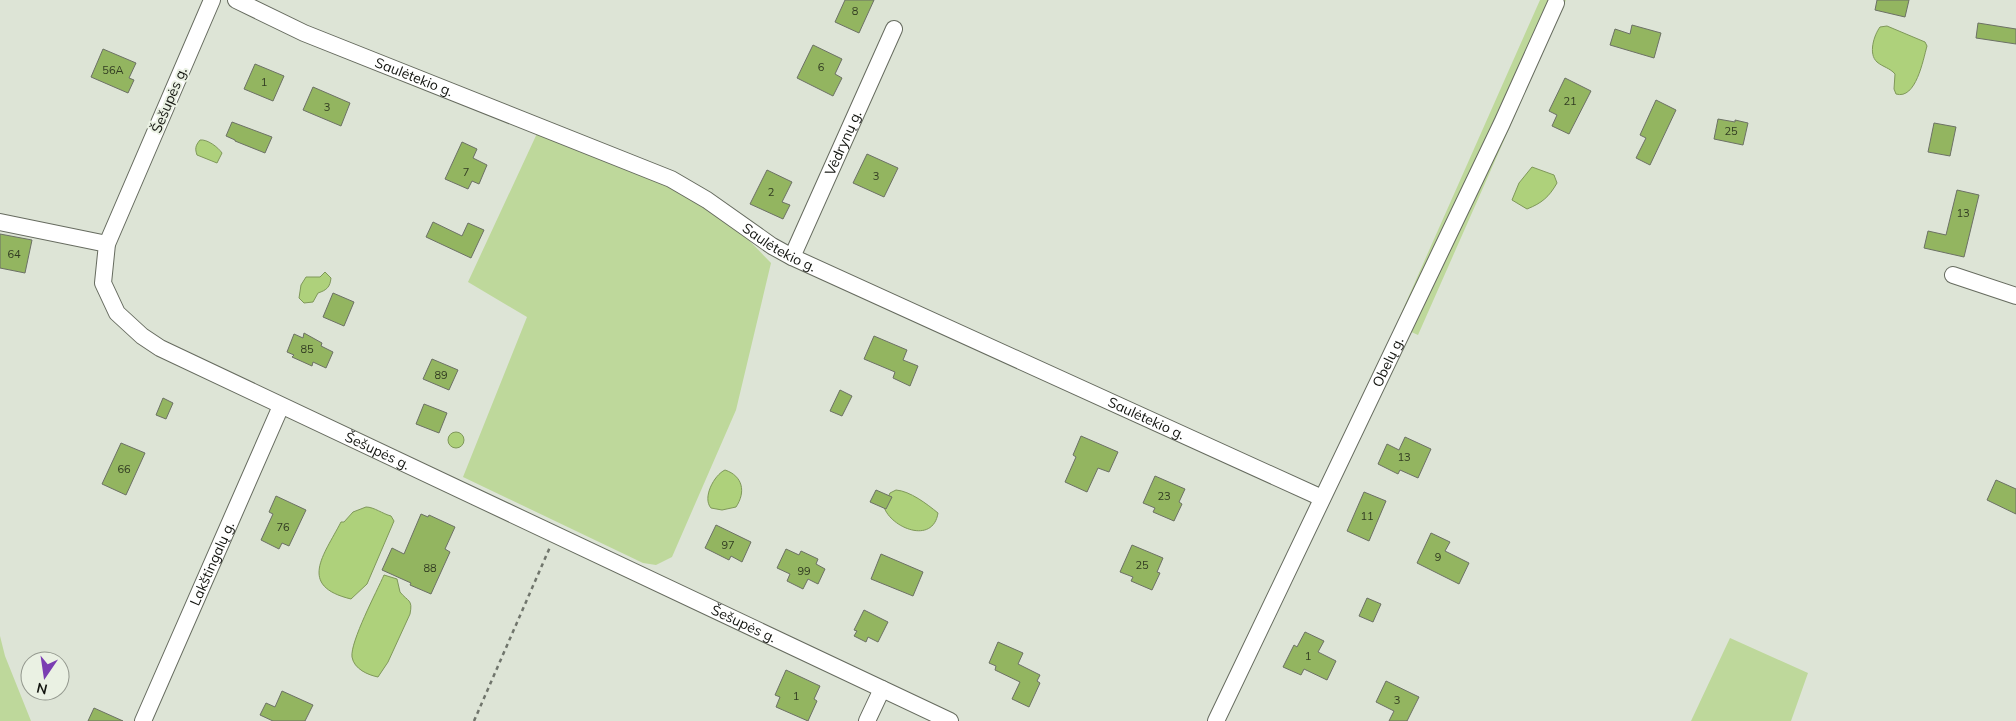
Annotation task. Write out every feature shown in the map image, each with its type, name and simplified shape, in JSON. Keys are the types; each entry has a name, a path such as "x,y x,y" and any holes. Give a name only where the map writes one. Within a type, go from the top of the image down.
{"street":[{"name":"Šešupės g.","path":"212,0 106,244 103,283 117,313 142,336 160,348 950,721"},
{"name":"Saulėtekio g.","path":"236,0 304,33 671,179 707,200 772,246 792,257 1322,498"},
{"name":"Obelų g.","path":"1216,721 1502,123 1556,3"},
{"name":"Vėdrynų g.","path":"792,257 894,29"},
{"path":"0,222 106,244"},
{"path":"1953,275 2016,296"},
{"name":"Lakštingalų g.","path":"143,721 281,406"},
{"path":"867,721 882,689"}],"path":[{"path":"474,721 555,534"}],"shaded area":[{"path":"1540,0 1566,0 1418,335 1396,325"},
{"path":"1887,26 1925,42 1927,46 1918,78 1909,91 1903,94 1896,94 1894,89 1895,74 1874,59 1872,50 1874,39 1880,27"},
{"path":"540,127 700,190 771,263 736,410 672,557 656,565 643,563 463,477 527,317 468,282"},
{"path":"200,140 212,144 222,153 217,163 197,155 196,148"},
{"path":"1532,167 1554,175 1557,183 1545,199 1527,209 1512,200 1519,183"},
{"path":"325,272 331,278 329,286 318,293 313,302 304,303 299,298 301,285 306,277 320,277"},
{"path":"456,432 462,434 464,440 462,446 456,448 450,446 448,440 450,434"},
{"path":"725,470 736,476 739,480 742,490 741,496 736,507 722,510 711,508 708,499 711,487 717,477"},
{"path":"896,490 913,495 938,513 935,523 928,529 921,531 903,527 895,521 888,515 884,507 890,493"},
{"path":"366,507 391,516 394,521 367,584 351,599 334,593 324,586 320,578 319,568 322,557 341,522 344,522 353,512"},
{"path":"384,575 397,579 400,592 409,601 411,609 388,662 378,677 358,668 352,657 359,629"},
{"path":"0,636 5,656 20,694 20,701 23,701 31,721 0,721"},
{"path":"1730,638 1808,673 1791,721 1691,721"}],"building":[{"path":"845,0 874,0 859,33 835,22"},
{"path":"1877,0 1909,0 1905,17 1875,10"},
{"path":"1978,23 2016,29 2016,44 1976,38"},
{"path":"1632,25 1661,33 1654,58 1610,45 1615,29 1630,34"},
{"path":"813,45 842,59 835,74 842,78 833,96 797,78"},
{"path":"103,49 136,63 129,78 134,80 128,93 91,77"},
{"path":"255,64 284,76 273,101 244,89"},
{"path":"1565,78 1591,91 1569,134 1552,126 1557,115 1549,111"},
{"path":"313,87 350,103 341,126 303,110"},
{"path":"1656,100 1676,110 1650,165 1636,158 1646,138 1640,135"},
{"path":"1718,119 1748,123 1743,145 1714,139"},
{"path":"232,122 272,137 265,153 226,136"},
{"path":"1934,123 1956,127 1950,156 1928,152"},
{"path":"462,142 477,149 473,158 487,165 479,184 472,181 468,189 445,179"},
{"path":"867,154 898,168 884,197 853,183"},
{"path":"767,170 792,182 782,202 790,205 783,219 750,204"},
{"path":"1957,190 1979,195 1964,257 1924,248 1928,231 1946,235"},
{"path":"433,222 462,236 468,223 484,230 471,258 426,237"},
{"path":"0,234 32,240 25,273 0,268"},
{"path":"333,293 354,302 344,326 323,317"},
{"path":"304,333 322,343 321,346 333,352 326,368 313,362 312,366 292,357 294,355 287,352 294,334 303,338"},
{"path":"874,336 907,350 903,360 918,366 910,386 893,378 895,372 864,359"},
{"path":"432,359 458,370 449,390 423,379"},
{"path":"840,390 852,396 842,416 830,411"},
{"path":"163,398 173,403 166,419 156,415"},
{"path":"424,404 447,413 439,433 416,424"},
{"path":"1081,436 1118,452 1109,472 1098,468 1087,492 1065,482 1076,457 1073,455"},
{"path":"1405,437 1431,449 1418,478 1400,470 1398,474 1378,464 1387,444 1399,450"},
{"path":"121,443 145,453 126,495 102,484"},
{"path":"1155,476 1185,489 1179,502 1182,504 1174,521 1153,512 1155,508 1143,503"},
{"path":"1996,480 2016,489 2016,514 1987,500"},
{"path":"876,490 892,497 886,509 870,502"},
{"path":"1364,492 1386,501 1369,541 1347,531"},
{"path":"276,496 306,510 289,546 282,543 279,549 261,540 273,514 269,512"},
{"path":"421,514 428,517 429,515 455,527 445,549 450,552 431,594 382,570 392,548 404,554"},
{"path":"716,525 751,542 742,562 731,556 729,560 705,548"},
{"path":"1431,533 1450,542 1445,551 1469,563 1459,584 1417,563"},
{"path":"1132,545 1163,558 1157,572 1160,573 1152,590 1131,581 1133,577 1120,572"},
{"path":"786,549 799,555 801,551 818,559 816,564 825,569 818,584 808,579 803,589 787,581 790,574 777,568"},
{"path":"881,554 923,572 913,596 871,579"},
{"path":"1367,598 1381,604 1373,622 1359,616"},
{"path":"864,610 888,622 878,642 868,637 866,642 854,636 857,631 854,630"},
{"path":"1305,632 1324,641 1318,652 1336,661 1327,680 1304,669 1301,675 1283,667 1294,645 1297,647"},
{"path":"998,642 1023,653 1018,664 1040,675 1037,681 1040,683 1029,707 1012,699 1020,682 995,670 996,666 989,663"},
{"path":"786,670 820,686 814,699 817,701 808,721 776,707 780,697 775,695"},
{"path":"1386,681 1419,697 1407,721 1389,721 1394,711 1376,702"},
{"path":"282,691 313,705 305,721 273,721 260,715 266,703 275,707"},
{"path":"94,708 123,721 88,721"}]}
